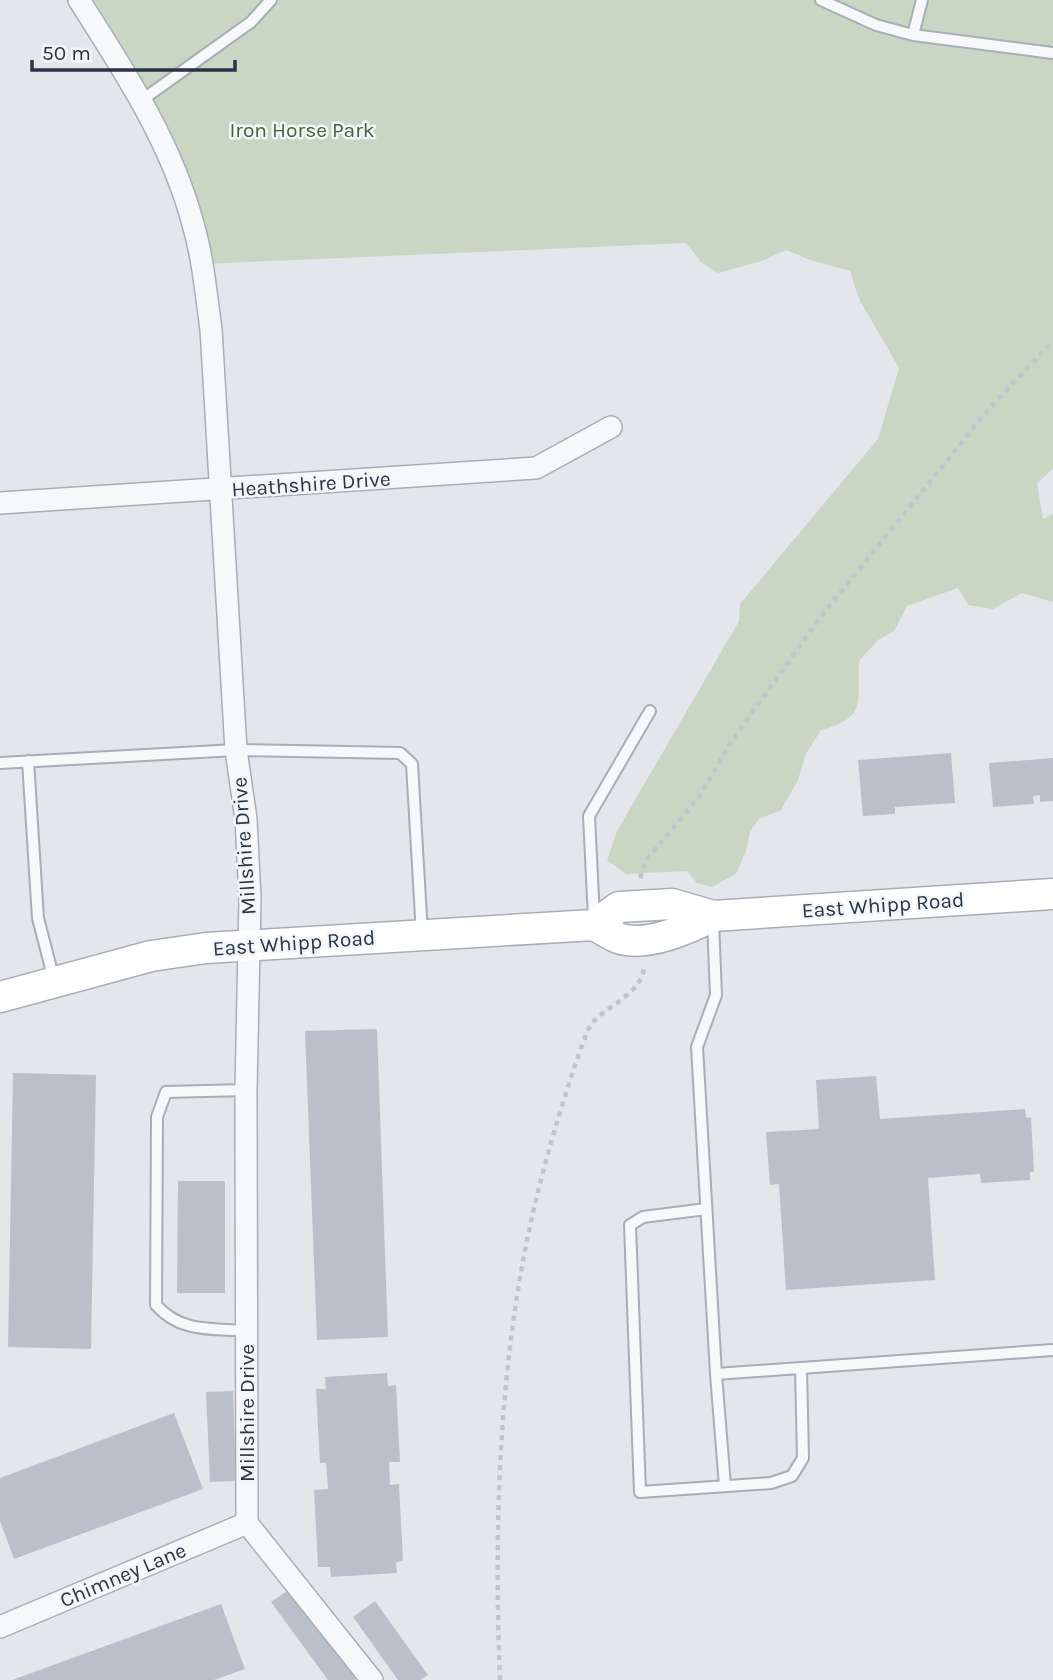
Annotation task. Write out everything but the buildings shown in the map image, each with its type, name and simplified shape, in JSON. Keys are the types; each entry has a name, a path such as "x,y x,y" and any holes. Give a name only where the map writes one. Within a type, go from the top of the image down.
{"main road":[{"name":"East Whipp Road","path":"0,997 151,956 248,946 594,925 620,939 676,936 713,916 1053,894"}],"street":[{"name":"Millshire Drive","path":"79,0 142,100 177,174 202,264 211,330 236,750 246,819 250,898 246,1090 247,1523"},
{"name":"Heathshire Drive","path":"0,503 536,468 611,427"},
{"name":"Chimney Lane","path":"0,1627 247,1523"},
{"path":"247,1523 372,1680"}],"lane":[{"path":"142,100 251,22 271,0"},
{"path":"821,0 876,25 913,35 1053,53"},
{"path":"913,35 922,0"},
{"path":"594,925 589,816 650,711"},
{"path":"0,763 236,750 400,753 412,764 422,934"},
{"path":"28,761 38,918 55,981"},
{"path":"713,916 716,995 697,1047 725,1486"},
{"path":"246,1090 166,1092 157,1117 156,1305 170,1320 189,1327 246,1331"},
{"path":"706,1209 643,1217 630,1225 640,1492 771,1483 792,1476 803,1458 801,1368"},
{"path":"716,1374 1053,1350"}],"path":[{"path":"641,875 646,860 699,797 731,742 822,615 988,410 1053,341"},
{"path":"500,1680 501,1472 509,1351 526,1256 547,1155 590,1025 636,986 644,973"}],"green space":[{"name":"Iron Horse Park","path":"79,0 1053,0 1053,469 1037,483 1043,519 1053,514 1053,602 1022,593 993,609 968,605 958,588 907,606 894,631 878,640 859,661 857,706 853,713 847,720 821,730 806,754 798,780 781,810 759,819 750,832 746,851 736,874 712,887 697,883 687,871 626,874 607,860 617,831 739,621 740,604 878,439 899,368 859,299 850,271 786,250 762,261 718,273 701,262 686,243 202,264 193,224"}]}
